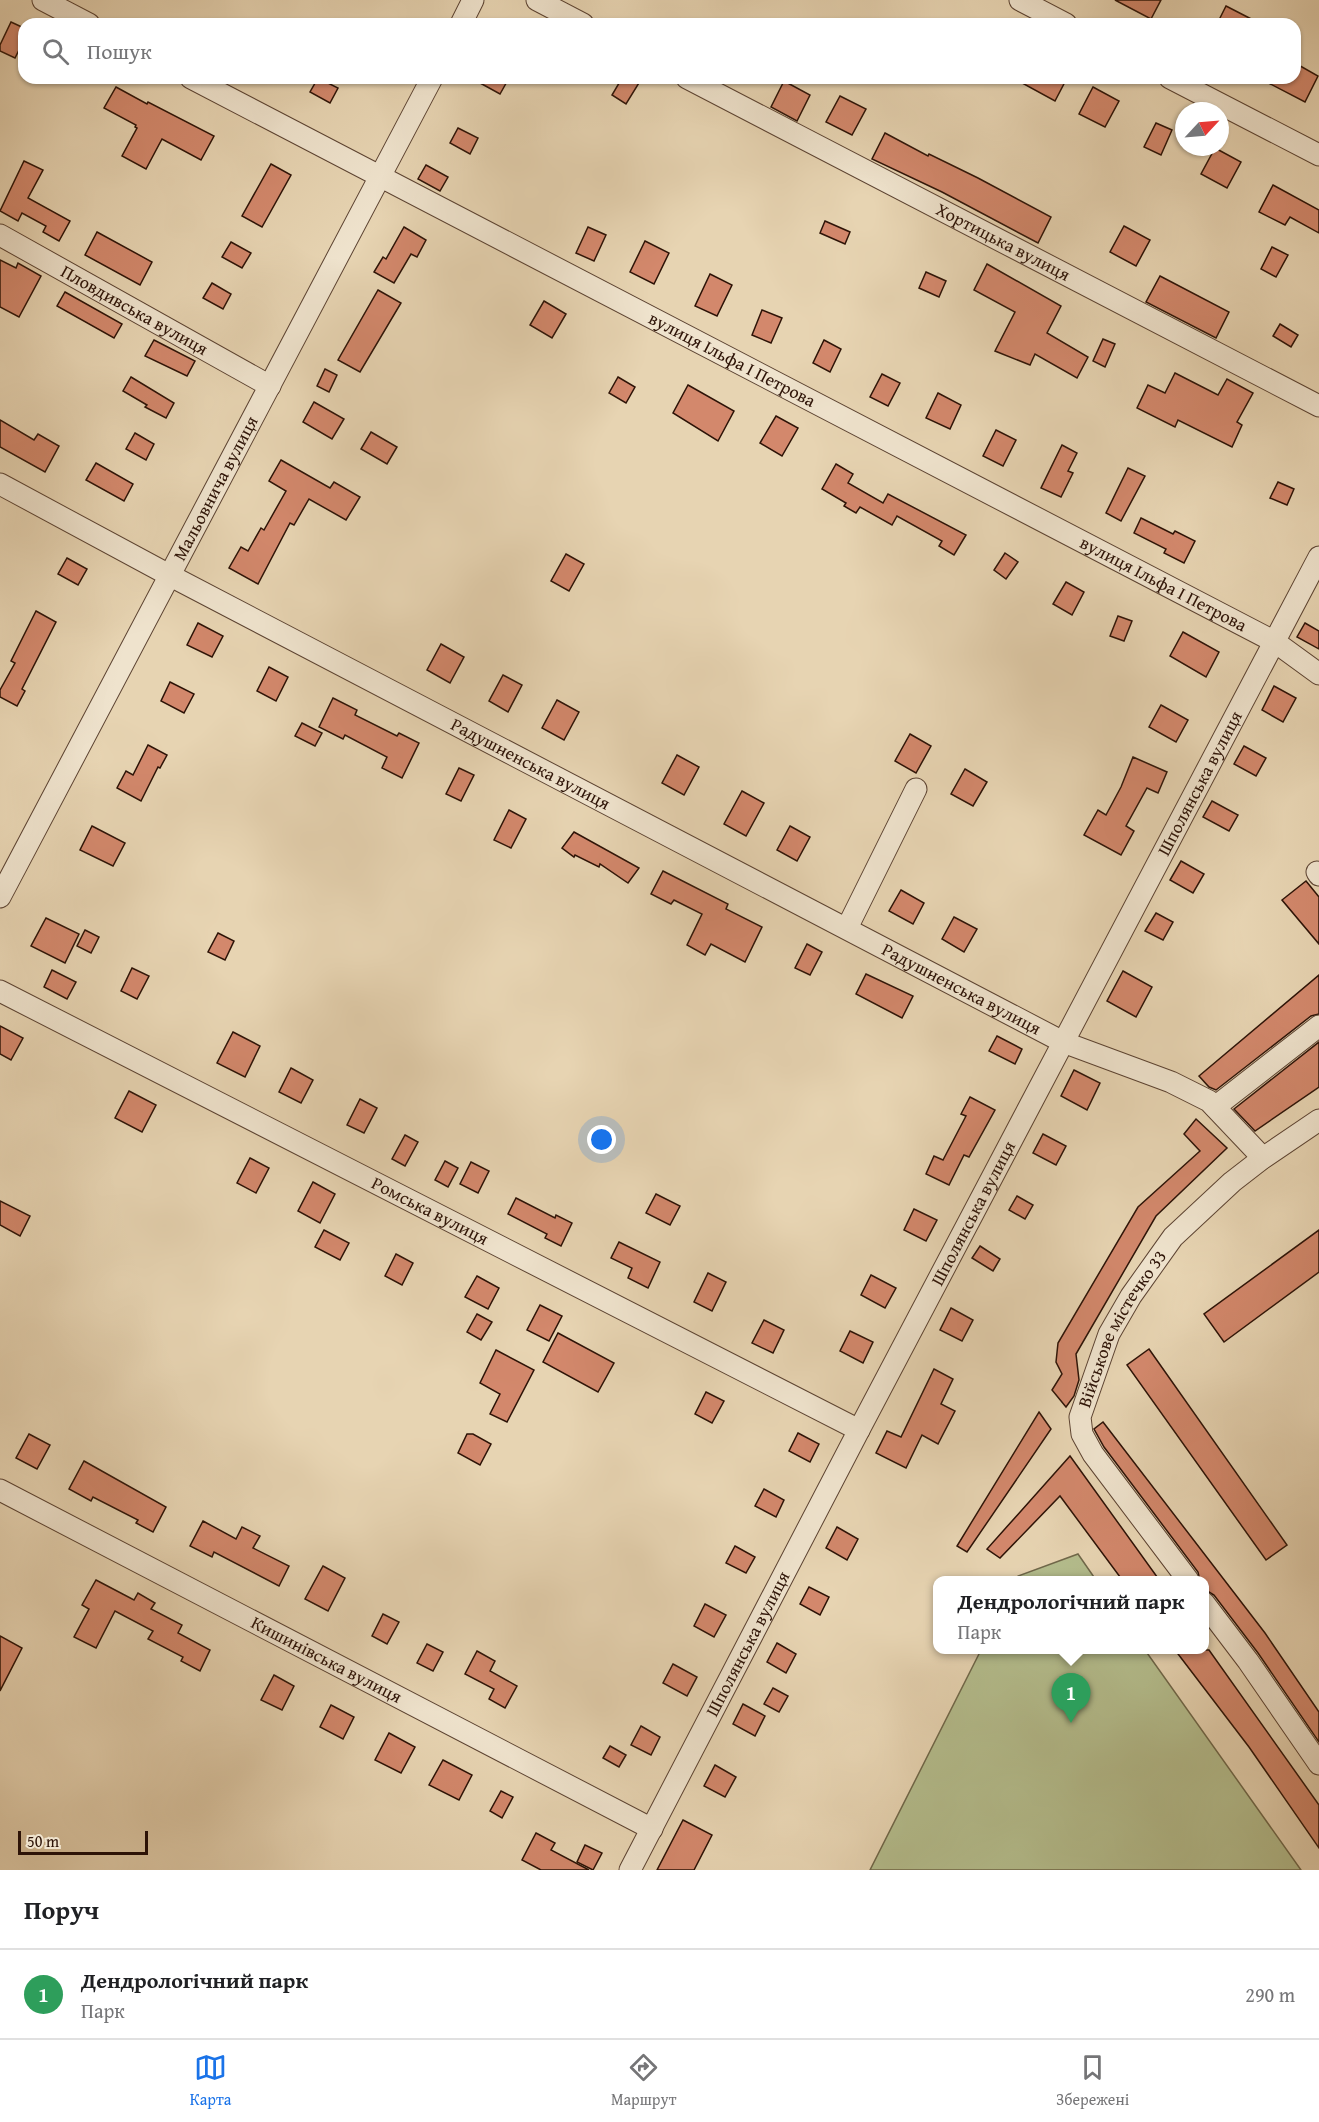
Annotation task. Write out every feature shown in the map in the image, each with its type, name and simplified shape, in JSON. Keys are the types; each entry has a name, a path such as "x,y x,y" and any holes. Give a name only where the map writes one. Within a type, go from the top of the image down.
{"street":[{"path":"43,0 77,18"},
{"path":"463,18 473,0"},
{"path":"537,0 572,18"},
{"path":"1020,0 1054,18"},
{"name":"вулиця Ільфа І Петрова","path":"202,84 1275,642 1319,674"},
{"name":"Мальовнича вулиця","path":"0,897 429,84"},
{"name":"Хортицька вулиця","path":"699,84 1319,406"},
{"path":"1182,84 1319,155"},
{"name":"Пловдивська вулиця","path":"0,235 270,386"},
{"name":"Радушненська вулиця","path":"0,484 169,575 1063,1042 1171,1082 1209,1101 1263,1158"},
{"name":"Шполянська вулиця","path":"630,1870 1319,556"},
{"path":"847,928 916,789"},
{"name":"Ромська вулиця","path":"0,991 859,1430"},
{"path":"1215,1107 1319,1026"},
{"name":"Військове містечко 33","path":"1184,1576 1093,1454 1082,1434 1080,1418 1109,1334 1131,1296 1173,1237 1232,1182 1319,1120"},
{"name":"Кишинівська вулиця","path":"0,1490 652,1829"},
{"path":"1209,1610 1248,1661 1319,1764"}],"green space":[{"path":"1078,1554 1093,1576 1018,1576"},
{"path":"979,1654 1148,1654 1301,1870 870,1870"}],"building":[{"path":"1115,0 1161,0 1152,18"},
{"path":"1226,6 1249,18 1220,18"},
{"path":"11,22 18,25 18,52 15,58 0,51 0,45"},
{"path":"1301,66 1318,76 1305,102 1270,84 1301,84"},
{"path":"315,84 330,84 338,88 330,103 310,92"},
{"path":"482,84 506,84 500,94"},
{"path":"618,84 638,84 626,104 612,95"},
{"path":"782,84 790,84 810,95 797,121 771,107"},
{"path":"1024,84 1064,84 1055,101"},
{"path":"116,87 214,136 201,160 162,139 146,169 122,156 137,128 136,125 104,108"},
{"path":"1093,87 1119,101 1105,127 1079,114"},
{"path":"840,96 866,109 852,135 826,122"},
{"path":"1156,123 1172,130 1161,155 1144,147"},
{"path":"458,128 478,138 470,154 450,143"},
{"path":"885,133 928,156 929,154 978,178 1051,217 1038,243 942,192 872,159"},
{"path":"1211,156 1229,156 1241,162 1227,188 1201,174"},
{"path":"24,161 43,170 28,198 70,221 59,241 43,232 46,226 22,213 18,221 0,211"},
{"path":"271,164 291,175 262,227 242,216"},
{"path":"426,165 448,177 440,191 418,179"},
{"path":"1273,185 1319,210 1319,233 1290,217 1285,225 1259,212"},
{"path":"825,221 850,232 845,244 820,233"},
{"path":"1124,226 1150,240 1136,266 1110,252"},
{"path":"404,227 426,240 417,257 411,254 394,283 374,272 383,257 386,259"},
{"path":"588,227 606,235 594,261 576,253"},
{"path":"97,232 152,262 140,285 85,255"},
{"path":"645,241 669,253 654,284 630,272"},
{"path":"231,242 251,253 242,268 222,257"},
{"path":"1272,247 1288,255 1276,277 1261,269"},
{"path":"0,260 16,268 18,263 41,276 19,317 0,307"},
{"path":"987,264 1061,306 1047,333 1088,357 1077,378 1035,354 1030,365 995,351 1015,312 974,290"},
{"path":"926,272 946,281 939,297 919,288"},
{"path":"710,274 732,285 717,316 695,306"},
{"path":"1160,276 1229,312 1216,338 1146,302"},
{"path":"212,283 231,294 223,309 203,298"},
{"path":"378,290 401,303 360,372 338,360"},
{"path":"65,292 122,324 114,338 57,306"},
{"path":"544,301 566,314 552,338 530,325"},
{"path":"762,310 782,318 771,343 752,335"},
{"path":"1280,324 1298,335 1291,347 1273,336"},
{"path":"1103,339 1115,344 1105,367 1093,361"},
{"path":"154,340 195,361 187,376 145,356"},
{"path":"824,340 841,349 830,372 813,363"},
{"path":"325,369 337,375 329,392 317,386"},
{"path":"1175,373 1218,395 1227,379 1253,393 1237,422 1242,425 1232,447 1178,420 1175,427 1137,408 1148,385 1165,393"},
{"path":"882,374 900,383 888,406 870,397"},
{"path":"131,377 174,403 166,418 145,407 147,405 123,391"},
{"path":"618,377 635,387 626,403 609,393"},
{"path":"688,385 734,411 718,441 673,413"},
{"path":"938,393 961,405 950,429 926,418"},
{"path":"314,402 344,419 332,439 303,422"},
{"path":"776,416 798,428 782,456 760,443"},
{"path":"0,420 34,440 38,434 59,446 45,472 0,447"},
{"path":"996,430 1016,440 1003,466 983,456"},
{"path":"371,432 397,447 387,464 361,449"},
{"path":"135,433 154,444 146,460 126,449"},
{"path":"1062,445 1077,453 1068,471 1073,473 1061,497 1041,488"},
{"path":"281,460 330,488 334,482 360,497 346,520 309,499 294,525 290,523 258,584 229,568 241,547 248,551 261,528 264,530 286,491 269,481"},
{"path":"96,463 133,484 124,501 86,480"},
{"path":"836,464 853,474 848,483 883,503 888,494 966,535 954,555 939,546 942,541 897,516 892,525 860,507 856,513 844,506 846,503 822,489"},
{"path":"1128,468 1145,476 1121,521 1106,513"},
{"path":"1278,482 1294,489 1287,505 1270,498"},
{"path":"1141,518 1173,534 1175,531 1195,541 1184,563 1164,553 1166,549 1134,533"},
{"path":"1005,553 1018,562 1006,579 994,570"},
{"path":"566,554 584,564 569,591 551,581"},
{"path":"67,558 87,569 78,585 58,574"},
{"path":"1066,582 1084,592 1072,615 1053,604"},
{"path":"36,611 56,622 22,689 25,691 17,706 0,697 0,690 15,663 11,661"},
{"path":"1118,616 1132,621 1124,641 1110,636"},
{"path":"198,623 223,636 212,657 187,645"},
{"path":"1305,623 1319,631 1319,649 1297,637"},
{"path":"1183,632 1219,652 1206,677 1170,656"},
{"path":"441,644 464,657 450,683 427,670"},
{"path":"269,667 288,677 276,701 257,691"},
{"path":"503,675 522,685 508,712 489,701"},
{"path":"170,682 194,694 184,713 161,701"},
{"path":"1274,686 1296,698 1283,722 1262,710"},
{"path":"333,698 357,710 355,715 397,736 399,733 419,743 402,778 382,768 387,757 345,735 343,739 319,727"},
{"path":"557,700 579,712 564,740 542,728"},
{"path":"1161,705 1188,720 1176,742 1149,727"},
{"path":"302,723 322,733 315,746 295,736"},
{"path":"910,734 931,746 916,773 895,761"},
{"path":"148,745 167,755 160,768 158,767 141,801 117,788 126,771 133,775"},
{"path":"1244,746 1266,758 1256,776 1234,764"},
{"path":"677,755 699,767 684,795 662,783"},
{"path":"1133,757 1167,772 1158,793 1147,788 1126,826 1134,831 1121,855 1084,835 1098,810 1106,815"},
{"path":"459,768 474,775 461,801 446,794"},
{"path":"965,769 987,782 973,806 951,794"},
{"path":"742,791 764,803 746,836 724,824"},
{"path":"1212,801 1238,815 1229,831 1203,817"},
{"path":"509,810 526,819 511,848 494,840"},
{"path":"92,826 125,843 113,866 80,850"},
{"path":"790,826 810,837 797,861 777,850"},
{"path":"574,832 639,868 628,883 600,864 599,867 575,855 574,857 562,848"},
{"path":"1181,861 1204,874 1193,893 1170,880"},
{"path":"663,871 728,904 726,909 762,927 745,962 711,944 705,955 687,945 702,914 674,900 671,904 651,894"},
{"path":"1306,881 1319,897 1319,944 1282,900"},
{"path":"901,890 924,903 913,924 889,911"},
{"path":"1156,913 1173,922 1163,940 1145,931"},
{"path":"954,917 977,929 964,952 942,939"},
{"path":"46,918 79,934 65,963 31,946"},
{"path":"85,930 99,937 91,953 77,946"},
{"path":"218,933 234,941 225,960 208,952"},
{"path":"807,944 822,952 810,975 795,968"},
{"path":"132,968 149,976 137,999 121,991"},
{"path":"52,970 76,982 67,999 44,987"},
{"path":"1123,971 1152,987 1136,1017 1107,1001"},
{"path":"866,974 913,996 902,1018 856,994"},
{"path":"1319,975 1319,1014 1311,1016 1216,1090 1209,1087 1199,1076"},
{"path":"0,1026 23,1038 11,1060 0,1054"},
{"path":"233,1032 260,1046 245,1077 217,1063"},
{"path":"997,1036 1022,1049 1015,1064 989,1051"},
{"path":"1319,1042 1319,1087 1255,1131 1234,1109"},
{"path":"291,1068 313,1080 301,1103 279,1092"},
{"path":"1074,1070 1100,1083 1087,1110 1061,1096"},
{"path":"129,1091 156,1105 142,1132 115,1118"},
{"path":"970,1097 995,1110 969,1157 964,1155 949,1185 926,1174 934,1156 943,1160 966,1116 961,1114"},
{"path":"360,1099 377,1108 364,1133 347,1125"},
{"path":"1196,1119 1227,1148 1156,1216 1076,1354 1079,1380 1074,1396 1066,1407 1052,1390 1062,1374 1056,1362 1058,1343 1138,1207 1200,1151 1184,1134"},
{"path":"1043,1134 1066,1146 1056,1165 1033,1153"},
{"path":"405,1135 418,1142 405,1166 392,1159"},
{"path":"250,1158 269,1168 256,1193 237,1183"},
{"path":"445,1161 458,1168 448,1187 435,1180"},
{"path":"471,1162 489,1171 478,1193 460,1184"},
{"path":"313,1182 335,1194 320,1223 298,1211"},
{"path":"656,1194 680,1206 670,1225 646,1213"},
{"path":"1017,1196 1033,1205 1025,1219 1009,1210"},
{"path":"516,1198 555,1218 556,1215 572,1223 561,1246 545,1238 547,1234 508,1214"},
{"path":"0,1201 30,1216 20,1236 0,1225"},
{"path":"914,1209 937,1220 926,1241 904,1230"},
{"path":"324,1230 349,1243 340,1260 315,1247"},
{"path":"1319,1230 1319,1272 1224,1342 1204,1314"},
{"path":"619,1242 660,1262 648,1288 628,1278 632,1268 611,1258"},
{"path":"980,1246 1000,1259 993,1271 972,1258"},
{"path":"396,1254 413,1263 402,1285 385,1276"},
{"path":"708,1273 726,1282 712,1311 694,1302"},
{"path":"871,1275 896,1288 885,1308 861,1295"},
{"path":"477,1276 499,1288 488,1309 465,1297"},
{"path":"540,1305 562,1316 549,1341 527,1330"},
{"path":"951,1308 973,1320 962,1341 940,1330"},
{"path":"477,1314 492,1322 481,1340 467,1332"},
{"path":"764,1320 784,1330 773,1353 752,1343"},
{"path":"850,1331 873,1342 863,1363 840,1351"},
{"path":"558,1333 614,1363 598,1392 543,1362"},
{"path":"1149,1349 1287,1545 1266,1560 1127,1365"},
{"path":"496,1350 534,1370 507,1422 490,1414 500,1394 480,1383"},
{"path":"934,1369 953,1379 941,1404 955,1411 938,1444 922,1435 906,1468 876,1453 887,1431 901,1437"},
{"path":"706,1392 724,1401 712,1423 695,1414"},
{"path":"1039,1412 1051,1429 967,1552 957,1546"},
{"path":"1103,1422 1265,1633 1319,1712 1319,1742 1258,1653 1214,1595 1209,1592 1209,1576 1199,1576 1104,1447 1094,1429"},
{"path":"798,1433 819,1444 810,1462 789,1451"},
{"path":"29,1434 50,1445 37,1469 16,1458"},
{"path":"467,1434 473,1434 491,1444 480,1465 458,1453"},
{"path":"1070,1456 1156,1576 1119,1576 1060,1496 1000,1558 987,1549"},
{"path":"84,1461 166,1507 153,1532 136,1523 138,1520 93,1497 91,1501 69,1489"},
{"path":"764,1489 784,1500 776,1517 755,1506"},
{"path":"203,1521 236,1539 242,1527 260,1536 253,1548 289,1566 279,1586 214,1552 212,1557 190,1546"},
{"path":"837,1527 858,1539 847,1560 826,1548"},
{"path":"735,1546 755,1557 746,1573 726,1563"},
{"path":"323,1566 345,1578 328,1611 305,1599"},
{"path":"96,1580 134,1600 138,1593 155,1603 151,1609 182,1625 178,1633 210,1650 200,1671 181,1661 183,1657 148,1639 153,1631 115,1611 96,1648 74,1637 89,1609 82,1605"},
{"path":"809,1587 829,1597 820,1615 800,1604"},
{"path":"705,1604 726,1615 714,1637 694,1626"},
{"path":"383,1614 399,1622 387,1644 372,1636"},
{"path":"0,1636 22,1648 0,1691"},
{"path":"777,1643 796,1654 786,1673 767,1662"},
{"path":"427,1644 443,1652 433,1671 417,1663"},
{"path":"1209,1650 1319,1805 1319,1848 1249,1747 1178,1654 1209,1654"},
{"path":"477,1651 495,1661 490,1671 517,1686 505,1708 489,1699 494,1689 465,1674"},
{"path":"673,1664 697,1677 687,1696 663,1683"},
{"path":"274,1675 294,1686 282,1710 261,1700"},
{"path":"773,1688 788,1696 779,1712 764,1704"},
{"path":"743,1704 765,1716 755,1736 733,1724"},
{"path":"331,1705 354,1717 343,1739 320,1727"},
{"path":"641,1726 660,1737 651,1755 631,1745"},
{"path":"389,1733 415,1747 401,1773 375,1760"},
{"path":"610,1746 626,1755 619,1767 603,1758"},
{"path":"443,1760 472,1775 459,1800 429,1785"},
{"path":"715,1765 736,1777 725,1797 704,1786"},
{"path":"501,1791 513,1797 502,1818 490,1811"},
{"path":"683,1820 712,1835 694,1870 657,1870"},
{"path":"536,1833 555,1843 551,1850 589,1870 541,1870 522,1860"},
{"path":"585,1845 602,1853 593,1870 577,1862"}],"place":[{"name":"Дендрологічний парк","path":"1071,1723"}]}
